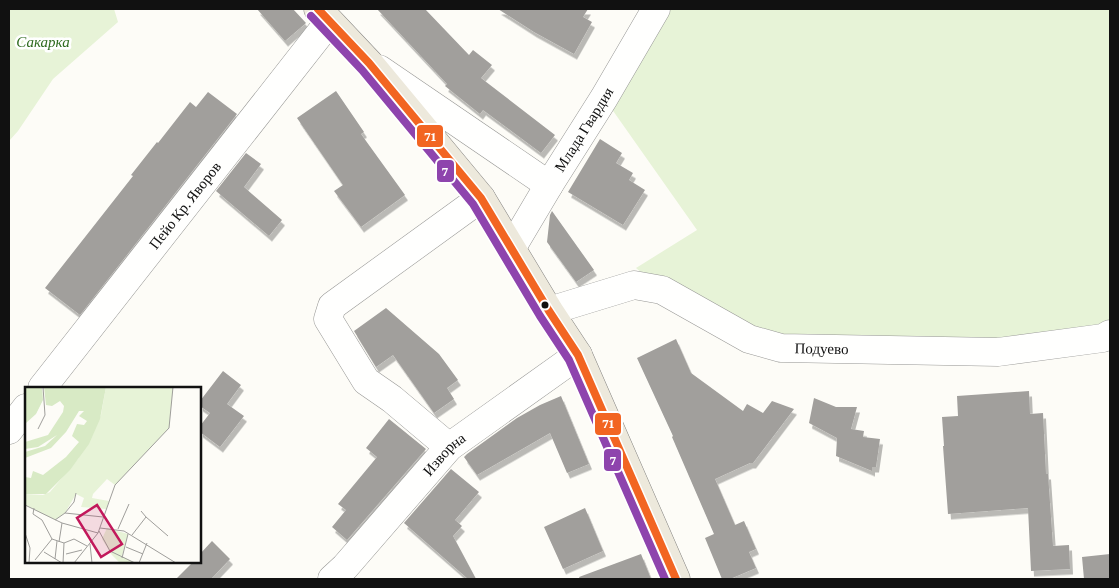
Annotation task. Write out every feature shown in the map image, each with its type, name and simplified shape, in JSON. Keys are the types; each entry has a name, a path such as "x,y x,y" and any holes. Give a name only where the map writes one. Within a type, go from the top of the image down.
{"main road":[{"path":"323,15 369,63 481,198 549,311 578,355 676,579"}],"street":[{"name":"Млада Гвардия","path":"511,249 604,98 656,9"},
{"name":"Пейо Кр. Яворов","path":"43,387 323,15"},
{"path":"369,63 549,185"},
{"path":"449,447 392,399 366,382 328,319 332,306 481,198"},
{"name":"Подуево","path":"549,311 634,284 662,290 749,339 781,348 998,352 1103,338 1110,334"},
{"name":"Изворна","path":"332,579 345,567 449,447 578,355"},
{"path":"9,430 25,409"}],"green space":[{"name":"Сакарка","path":"9,9 114,9 118,22 53,79 18,131 9,141"},
{"path":"656,9 1110,9 1110,339 781,348 662,290 636,268 697,230 604,98"}],"building":[{"path":"257,9 293,9 306,23 285,41"},
{"path":"377,9 425,9 469,55 473,50 492,65 481,78 555,135 541,153 483,110 480,114 445,86 447,84"},
{"path":"498,9 588,9 583,17 592,22 574,54"},
{"path":"336,91 364,132 361,134 405,195 361,227 334,191 343,185 297,118"},
{"path":"208,92 237,114 80,315 45,288 133,176 131,175 190,102 196,107"},
{"path":"600,139 622,153 616,163 633,173 629,180 645,190 623,225 568,192"},
{"path":"246,153 261,164 244,187 282,220 269,236 216,191"},
{"path":"552,211 594,270 576,282 547,242"},
{"path":"386,308 439,354 458,380 447,388 454,399 434,413 393,355 376,367 354,331"},
{"path":"676,339 691,373 743,411 747,404 763,413 772,401 794,409 753,463 715,479 735,525 744,521 756,549 749,552 756,568 730,579 722,579 705,538 714,534 673,436 637,358"},
{"path":"223,371 241,385 227,404 244,416 220,447 201,433 201,425 210,413 201,407 201,400"},
{"path":"1029,391 1030,414 1043,413 1046,474 1048,474 1053,546 1069,545 1070,569 1031,571 1028,508 948,514 942,417 958,416 957,396"},
{"path":"561,396 589,464 567,473 550,433 477,475 464,457 467,454 517,418"},
{"path":"814,398 836,407 857,407 851,429 864,431 863,437 880,439 876,467 872,467 872,471 836,456 837,438 809,423"},
{"path":"389,419 426,449 347,540 332,527 346,510 338,504 377,457 366,448"},
{"path":"451,469 479,492 455,520 462,526 453,536 476,579 468,579 404,523"},
{"path":"585,508 603,551 563,569 544,527"},
{"path":"212,541 230,559 211,579 176,579 192,563 201,563 201,553"},
{"path":"641,554 651,579 580,579 579,577"},
{"path":"1110,554 1110,579 1084,579 1082,557"}],"transit line":[{"name":"71","path":"318,9 369,63 481,198 549,311 578,355 676,579"},
{"name":"7","path":"311,16 362,70 473,204 540,316 569,360 665,579"}]}
